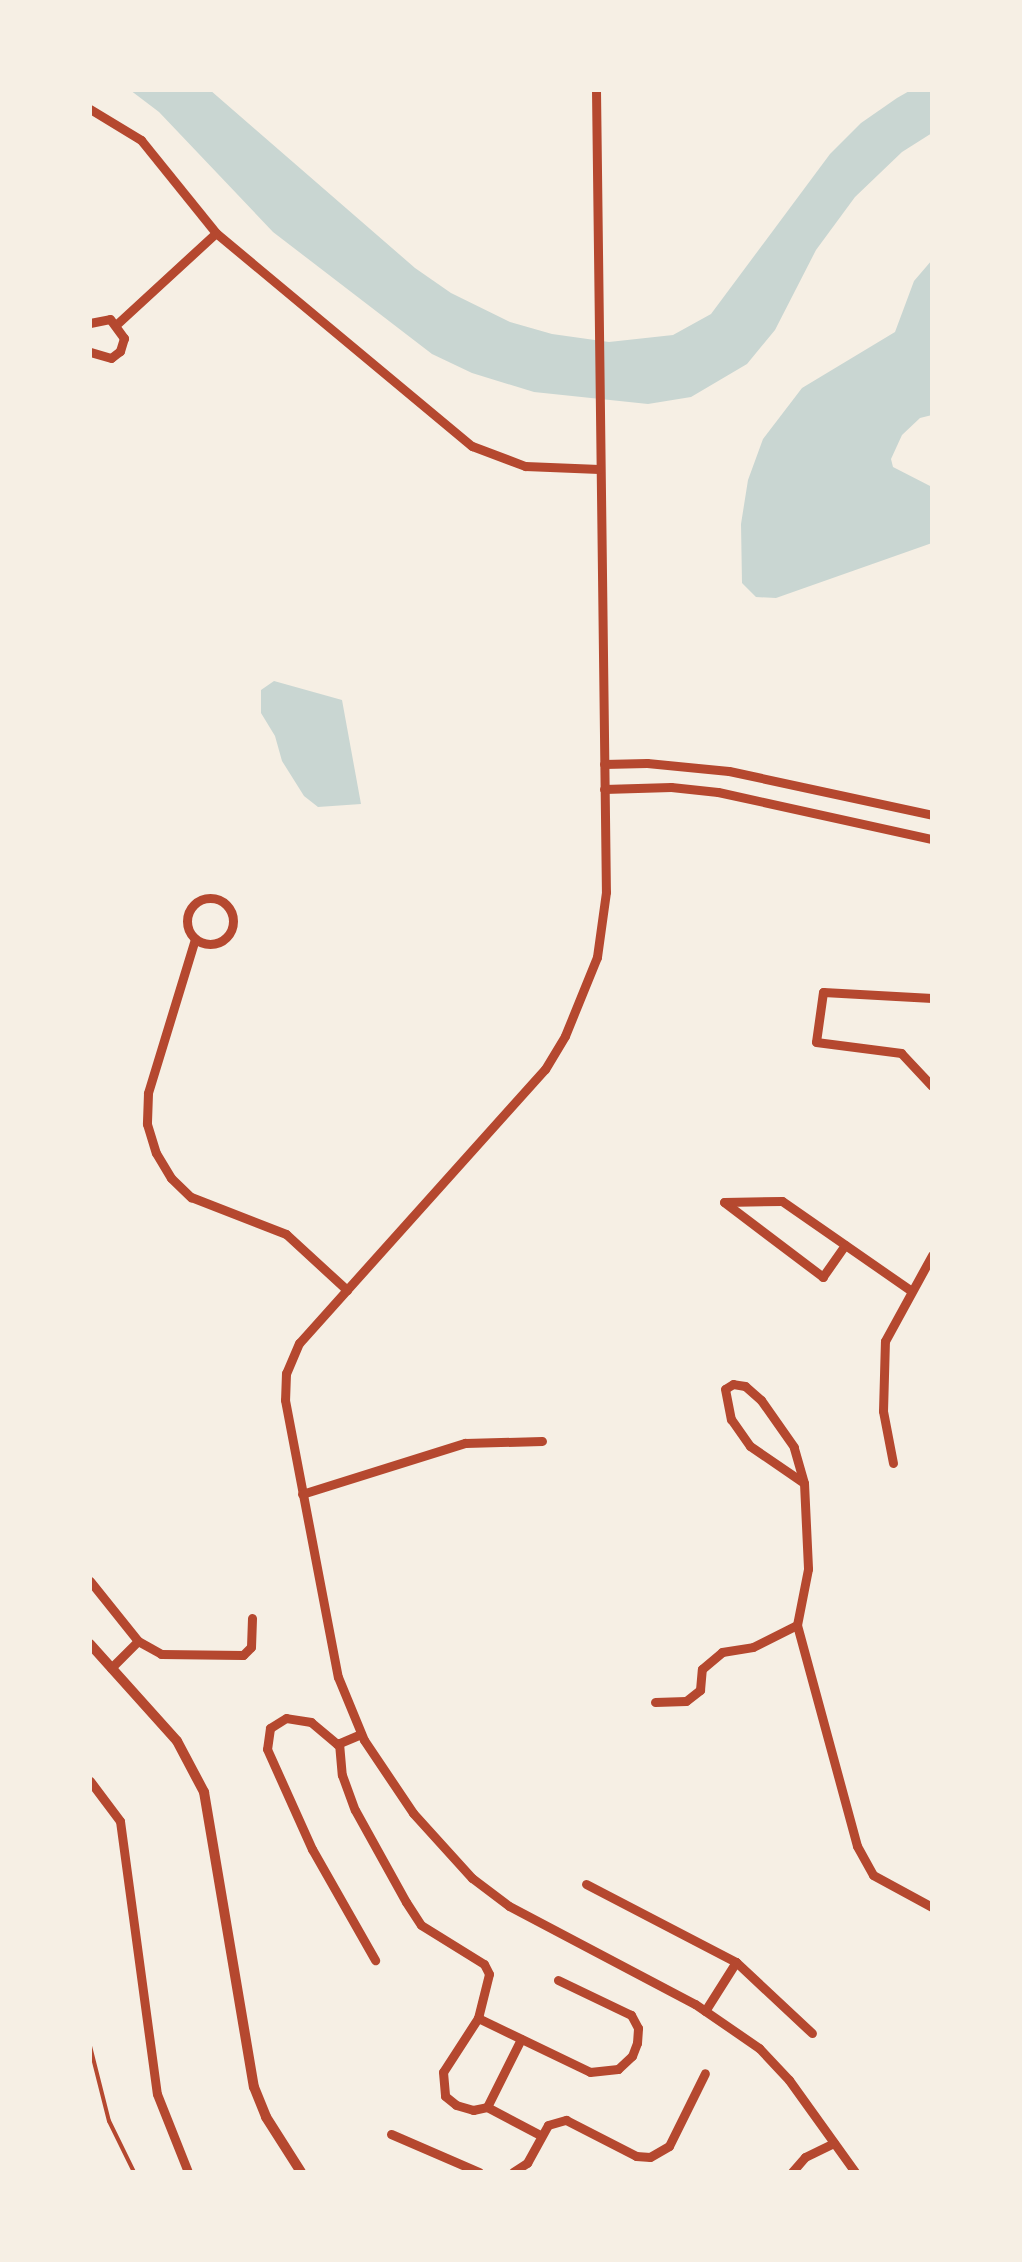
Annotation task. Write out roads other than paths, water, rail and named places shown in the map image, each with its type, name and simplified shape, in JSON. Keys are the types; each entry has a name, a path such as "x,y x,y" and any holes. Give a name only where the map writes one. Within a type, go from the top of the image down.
{"street":[{"path":"596,90 604,764 602,932 590,982 565,1036 522,1099 299,1343 286,1373 285,1400 330,1646 361,1734 413,1812 472,1878 509,1906 705,2011 776,2064 855,2172"},
{"path":"90,109 140,140 216,232 472,446 525,466 599,469"},
{"path":"118,323 216,232"},
{"path":"90,324 105,318 118,323 124,338 120,351 111,358 90,352"},
{"path":"604,764 662,764 729,772 932,815"},
{"path":"604,790 671,787 718,792 932,839"},
{"path":"195,939 211,944 227,937 233,919 224,903 205,899 192,908 187,924 195,939 148,1092 147,1124 156,1154 171,1178 191,1197 286,1234 347,1290"},
{"path":"932,998 822,992 816,1042 902,1053 932,1086"},
{"path":"845,1245 823,1277 724,1202 782,1201 910,1290"},
{"path":"892,1463 883,1411 882,1356 890,1326 910,1290 928,1269 932,1255"},
{"path":"804,1483 750,1446 731,1419 724,1389 733,1384 745,1386 762,1400 794,1447 804,1483 808,1569 796,1625 862,1860 899,1892 932,1908"},
{"path":"302,1494 465,1443 542,1441"},
{"path":"90,1581 138,1640 161,1654 243,1655 251,1647 252,1618"},
{"path":"655,1702 686,1701 700,1690 702,1670 722,1652 753,1647 796,1625"},
{"path":"111,1668 138,1640"},
{"path":"90,1644 177,1742 204,1792 254,2087 266,2117 302,2172"},
{"path":"361,1734 339,1743 325,1738 310,1722 296,1718 276,1722 267,1740 272,1764 312,1849 374,1960"},
{"path":"339,1743 342,1775 355,1810 406,1902 421,1925 456,1951 484,1964 490,1984 478,2018 443,2072 441,2084 456,2106 473,2110 487,2107 540,2135"},
{"path":"90,1780 120,1822 157,2094 188,2172"},
{"path":"586,1884 736,1962 812,2033"},
{"path":"705,2011 736,1962"},
{"path":"478,2018 590,2072 618,2069 632,2056 638,2028 631,2015 558,1980"},
{"path":"487,2107 521,2039"},
{"path":"512,2172 526,2163 548,2125 566,2120 636,2156 650,2157 669,2146 705,2073"},
{"path":"391,2134 480,2172"},
{"path":"792,2172 805,2157 834,2143"}],"lane":[{"path":"90,2046 110,2120 134,2172"}]}
